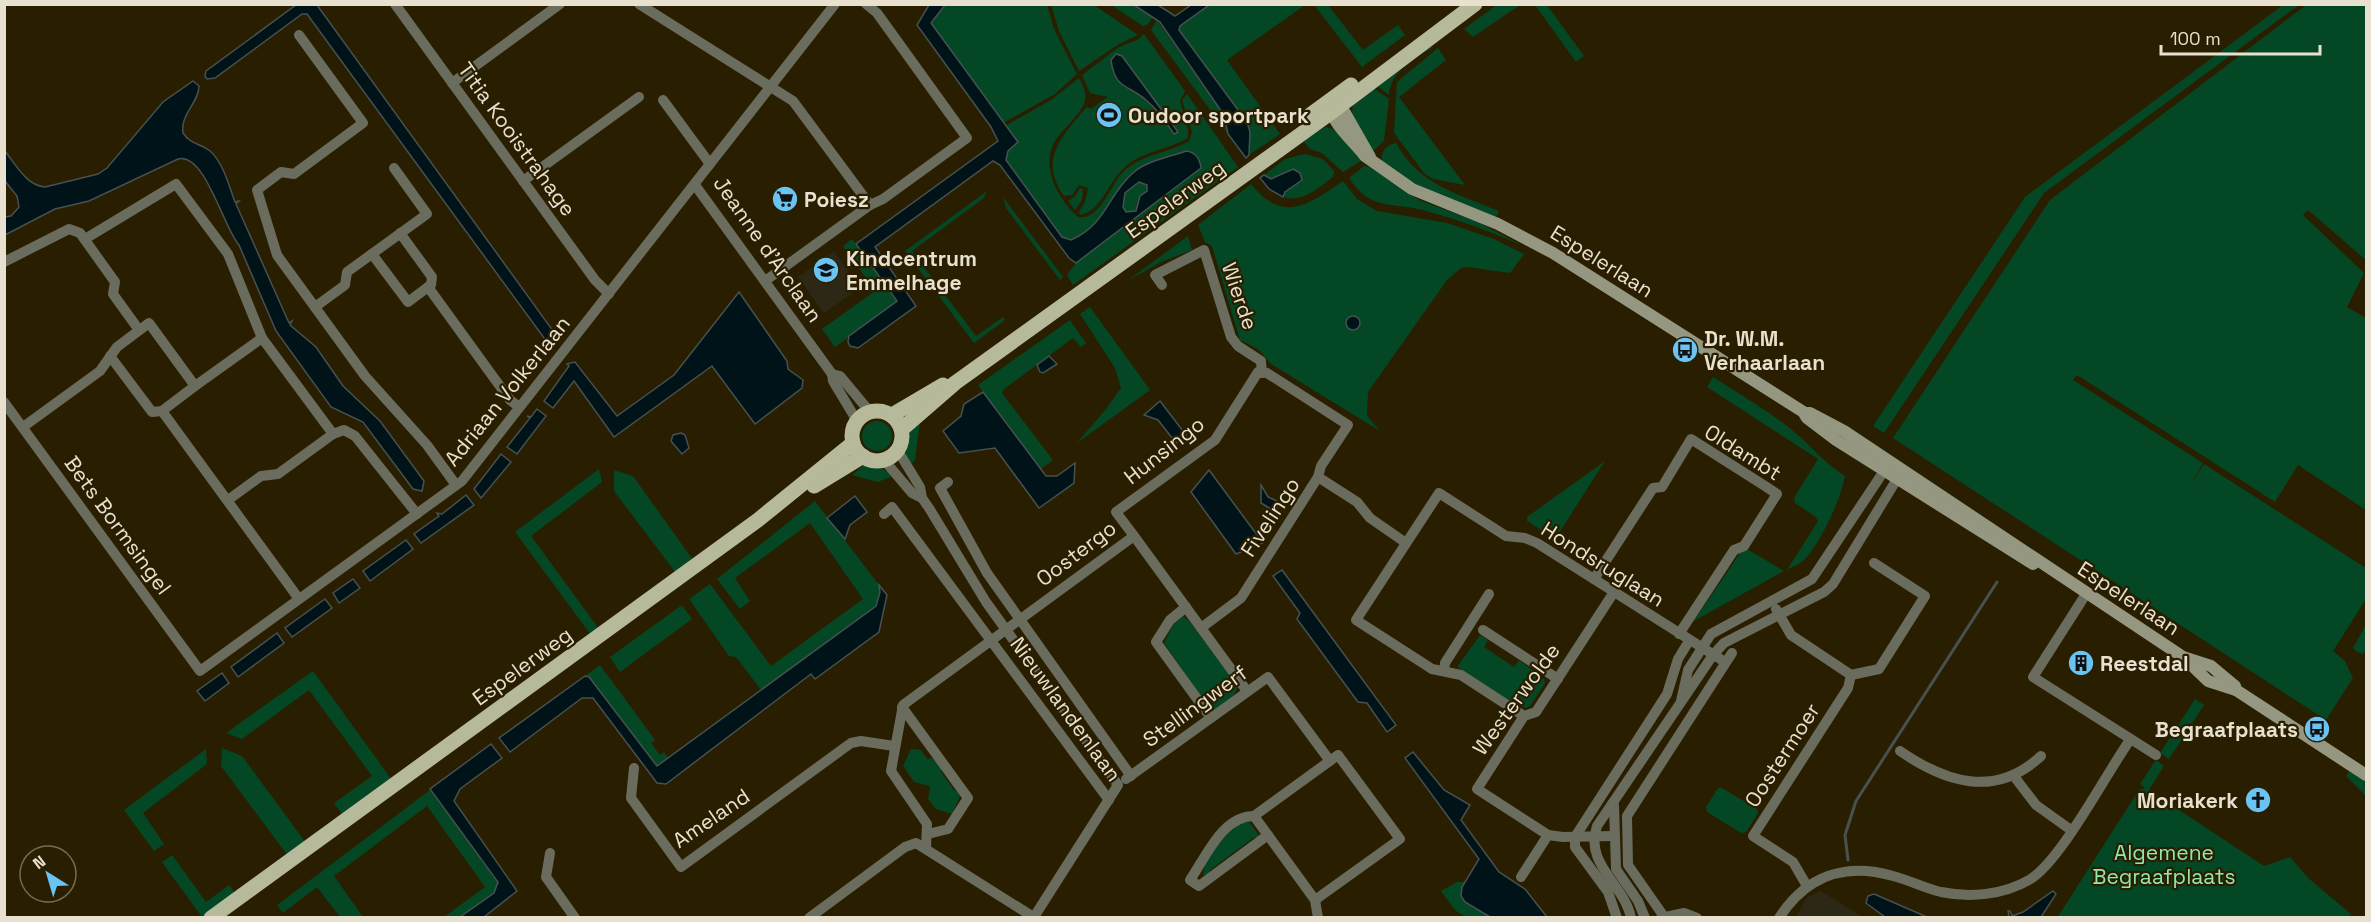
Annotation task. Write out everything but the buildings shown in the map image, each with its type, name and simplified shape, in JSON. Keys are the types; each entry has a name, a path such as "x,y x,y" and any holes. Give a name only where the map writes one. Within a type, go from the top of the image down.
{"main road":[{"name":"Espelerweg","path":"1333,107 1460,4"},
{"name":"Espelerweg","path":"902,429 955,383 1259,159 1475,4"},
{"name":"Espelerlaan","path":"1333,107 1365,156 1370,157 1385,172 1412,189 1498,224 1552,252 1805,413 1810,413 1844,431 2030,552 2052,568 2053,572 2183,657 2211,666 2235,686 2236,690 2367,775"},
{"name":"Espelerweg","path":"892,416 940,387 1242,172"},
{"path":"880,411 892,416 902,429 902,440 898,451 884,460 872,460 863,456 853,443 853,432 857,422 870,412 880,411"},
{"name":"Espelerlaan","path":"1805,413 1815,425 1897,480 1999,544 2049,573 2053,572"},
{"name":"Espelerweg","path":"211,918 758,520 853,443"},
{"name":"Espelerweg","path":"226,918 804,493 863,456"}],"street":[{"name":"Titia Kooistrahage","path":"395,4 595,280 609,294"},
{"path":"452,83 560,4"},
{"path":"639,4 794,102 870,206"},
{"name":"Jeanne d'Arclaan","path":"835,4 695,185 832,374 832,381 857,422"},
{"path":"765,281 968,138 877,13 866,4"},
{"path":"299,35 363,123 294,174 281,172 256,190 277,255 365,376 428,445 456,485"},
{"path":"523,181 639,97"},
{"path":"663,100 710,164"},
{"path":"315,307 345,285 347,272 427,214 394,168"},
{"path":"85,239 176,184 228,254 262,338 333,434"},
{"name":"Adriaan Volkerlaan","path":"200,671 456,485 695,185"},
{"path":"4,262 69,229 80,233 115,282 113,294 139,330"},
{"path":"372,254 408,302 431,285 432,277 400,233"},
{"name":"Wierde","path":"1162,285 1155,275 1204,250 1231,337 1234,343 1261,361 1262,373"},
{"path":"428,287 510,400 519,408"},
{"path":"23,427 100,371 117,347 149,323 195,386"},
{"path":"110,356 152,412 162,411 262,338"},
{"name":"Hunsingo","path":"1116,512 1215,440 1258,372 1262,373"},
{"path":"1262,373 1272,376 1348,426 1321,466 1318,477"},
{"name":"Jeanne d'Arclaan","path":"832,374 840,376 870,412"},
{"name":"Bets Bormsingel","path":"4,402 200,671"},
{"path":"162,411 298,599"},
{"path":"228,500 261,476 278,474 333,434 344,430 352,433 417,514"},
{"name":"Oldambt","path":"1594,579 1653,489 1662,487 1691,439 1748,475 1777,494 1744,546 1734,550 1679,634"},
{"name":"Nieuwlandenlaan","path":"898,451 920,487 922,498 945,531 980,594 1118,785 1034,917"},
{"name":"Nieuwlandenlaan","path":"884,460 912,493 922,498"},
{"path":"1631,918 1622,895 1597,860 1594,848 1595,837 1602,818 1614,805 1713,655 1725,643 1824,592 1833,584 1897,480 1896,465 1884,471 1816,575 1806,584 1711,633 1688,670 1681,701"},
{"name":"Fivelingo","path":"1201,628 1241,598 1318,477 1357,502 1369,517 1407,543"},
{"name":"Nieuwlandenlaan","path":"948,482 940,488 987,573 1131,776"},
{"name":"Hondsruglaan","path":"1444,671 1432,669 1356,620 1438,493 1506,536 1531,540 1700,648 1713,655 1728,658 1629,811 1626,820 1628,865 1664,917"},
{"name":"Nieuwlandenlaan","path":"884,514 892,507 1109,800"},
{"name":"Oostergo","path":"1020,620 1134,536 1116,512"},
{"path":"1134,536 1247,692"},
{"path":"1772,602 1791,635 1851,675 1878,669 1925,596 1874,563"},
{"name":"Westerwolde","path":"1613,836 1548,835 1477,789 1524,716 1536,712 1614,592"},
{"path":"1489,594 1445,663 1444,671 1461,675 1524,716"},
{"path":"2086,594 2033,677 2156,755"},
{"path":"1186,607 1170,620 1156,642 1211,718"},
{"name":"Nieuwlandenlaan","path":"991,641 1020,620"},
{"path":"1483,630 1558,679"},
{"path":"926,848 928,834 926,823 891,774 902,707 991,641"},
{"path":"1617,918 1611,898 1575,847 1575,837 1667,694 1676,662 1689,641"},
{"name":"Oostermoer","path":"1807,886 1793,862 1753,836 1850,684 1851,675"},
{"name":"Stellingwerf","path":"1118,785 1268,677 1330,761 1338,755 1400,839 1316,900"},
{"path":"902,707 968,798 947,830 928,834"},
{"path":"1779,918 1791,899 1807,886 1834,874 1865,871 1894,876 1951,894 1997,892 2025,882 2038,874 2051,860 2130,740"},
{"name":"Ameland","path":"634,768 631,798 681,867 857,741 894,746"},
{"path":"1900,751 1929,770 1954,779 1984,782 2013,775 2041,756"},
{"path":"1268,836 1199,886 1190,880 1222,832 1243,816 1254,816 1330,761"},
{"path":"2013,775 2036,804 2071,830"},
{"path":"1614,805 1613,836 1616,869 1638,901 1645,918"},
{"path":"1254,816 1316,900 1318,918"},
{"path":"1521,878 1548,835"},
{"path":"809,918 905,847 916,843 1034,917"},
{"path":"550,853 546,877 575,918"},
{"path":"1664,917 1684,913 1696,918"}],"shaded area":[{"path":"296,5 317,5 556,335 552,338 554,341 547,342 307,14 302,14 215,78 207,79 206,71"},
{"path":"929,5 945,5 931,23 1018,142 1008,151 1006,160 1062,237 1071,240 1092,226 1125,181 1145,165 1186,151 1196,156 1201,168 1076,263 1069,258 1000,165 993,161 875,247 916,306 858,348 850,346 849,336 897,301 856,244 998,141 991,127 917,25","holes":["1139,182 1147,185 1147,191 1140,196 1136,211 1126,212 1123,207 1125,193"]},
{"path":"1134,5 1158,5 1175,16 1191,5 1209,5 1180,26 1179,30 1247,122 1250,132 1249,155 1246,158 1228,134 1224,115 1160,22"},
{"path":"1116,54 1122,56 1178,132 1174,134 1150,104 1119,82 1111,60"},
{"path":"193,81 199,86 198,92 184,120 183,133 210,151 219,161 235,202 239,201 236,204 289,323 292,321 290,325 316,347 343,386 380,421 424,481 422,491 413,489 363,422 331,407 276,331 239,245 213,193 197,167 188,160 178,159 89,201 55,209 5,235 5,217 11,216 19,207 17,196 5,181 5,151 22,174 39,186 45,187 98,174 107,168 163,102"},
{"path":"1293,169 1300,173 1302,180 1285,192 1283,197 1269,189 1260,178 1264,175 1271,179"},
{"path":"834,251 860,288 824,313 798,277"},
{"path":"739,292 787,361 788,369 803,380 802,388 755,424 712,366 614,437 574,381 553,408 544,401 569,366 567,364 575,362 617,416 674,375"},
{"path":"1350,316 1356,316 1360,323 1356,330 1350,330 1346,326 1346,320"},
{"path":"1049,356 1057,364 1043,373 1040,372 1037,365"},
{"path":"983,392 1046,476 1057,476 1075,463 1074,483 1039,508 995,448 959,453 943,431 961,416 964,404"},
{"path":"1160,401 1186,435 1176,443 1158,420 1144,415"},
{"path":"537,409 546,416 517,454 507,447 530,418 527,416 531,417"},
{"path":"681,433 685,435 689,448 682,454 671,441 673,435"},
{"path":"501,454 511,462 481,498 474,489"},
{"path":"1209,470 1263,543 1236,554 1191,492"},
{"path":"1261,485 1268,497 1279,502 1277,509 1271,509 1261,503"},
{"path":"466,495 474,505 421,543 414,534 439,516 437,513 442,514"},
{"path":"855,496 867,512 850,525 845,539 827,518"},
{"path":"406,540 413,549 370,581 363,571"},
{"path":"1282,570 1396,725 1387,732 1367,703 1358,702 1297,619 1300,613 1273,576"},
{"path":"353,579 360,588 339,603 333,593"},
{"path":"879,585 887,595 879,632 815,679 811,674 666,784 657,783 593,698 582,698 510,752 499,738 585,676 589,677 657,766 876,606 880,592"},
{"path":"325,599 332,608 292,637 285,628"},
{"path":"277,633 284,643 238,677 231,667"},
{"path":"222,673 229,683 205,701 197,691"},
{"path":"491,744 502,758 460,789 454,801 517,891 484,917 460,917 494,893 498,882 430,789"},
{"path":"1413,752 1444,790 1470,805 1461,820 1499,872 1525,889 1547,917 1490,917 1465,902 1461,896 1462,887 1479,859 1405,758"},
{"path":"1821,891 1863,917 1796,917 1807,897"},
{"path":"2053,891 2056,894 2041,917 2006,917 2009,916 2008,911 2012,916 2023,912"},
{"path":"1874,894 1927,917 1885,917 1866,903 1868,896"}],"green space":[{"path":"1498,4 1520,5 1473,37 1464,29"},
{"path":"945,5 1047,5 1054,29 1077,74 1055,94 1003,123 931,23"},
{"path":"1051,5 1094,5 1138,35 1119,44 1079,71 1059,31"},
{"path":"1111,5 1133,5 1153,17 1147,25 1143,26"},
{"path":"1209,5 1305,5 1227,60 1280,134 1249,155 1248,143 1179,30 1180,26"},
{"path":"1314,5 1328,5 1363,50 1398,25 1405,35 1362,67"},
{"path":"1535,5 1547,5 1584,56 1576,62"},
{"path":"2283,5 2299,5 2044,193 1884,433 1873,426 2025,197"},
{"path":"2306,5 2366,5 2366,260 2308,210 2303,215 2364,273 2347,307 2366,318 2366,510 2298,465 2275,502 2077,375 2073,380 2203,463 2190,486 2204,464 2366,568 2366,599 2333,651 2345,661 2353,678 2326,720 1893,438 2050,200"},
{"path":"1157,20 1224,115 1228,134 1151,30"},
{"path":"1144,34 1185,91 1180,101 1188,138 1131,162 1118,174 1094,208 1080,215 1079,212 1085,202 1088,188 1079,185 1072,195 1064,196 1053,171 1056,150 1084,110 1087,107 1091,109 1108,97 1090,93 1082,75 1119,47 1137,40","holes":["1122,56 1178,132 1174,133 1159,111 1143,98"]},
{"path":"1425,46 1433,47 1404,66 1394,79 1389,95 1374,84"},
{"path":"1438,48 1446,60 1399,97 1465,185 1433,179 1424,173 1394,133 1397,82"},
{"path":"1079,78 1085,92 1085,101 1076,116 1057,138 1049,159 1050,170 1058,191 1078,217 1086,217 1093,213 1120,176 1132,165 1189,141 1192,132 1182,100 1187,94 1238,167 1073,285 1067,275 1076,263 1201,168 1186,151 1145,165 1125,181 1092,226 1071,240 1062,237 1006,160 1008,151 1018,142 1005,126 1051,100"},
{"path":"1372,87 1389,99 1384,141 1373,151 1355,121 1352,109 1357,99"},
{"path":"1326,127 1335,130 1364,159 1343,172 1322,153 1310,149 1301,138"},
{"path":"1396,143 1405,157 1428,178 1454,193 1499,211 1496,217 1436,194 1395,171 1382,161 1382,155 1385,149"},
{"path":"1305,154 1323,159 1334,171 1333,177 1304,196 1283,197 1285,192 1296,184 1267,179 1264,175 1285,159"},
{"path":"1364,166 1370,167 1419,200 1478,222 1523,246 1448,217 1415,208 1381,203 1368,198 1349,178"},
{"path":"1343,181 1357,199 1377,211 1447,223 1494,239 1524,254 1510,273 1467,267 1461,268 1447,280 1368,392 1367,416 1380,431 1271,364 1258,349 1240,340 1212,246 1205,242 1198,225 1251,184 1274,204 1285,207 1307,203"},
{"path":"1139,182 1147,185 1147,191 1137,202 1136,211 1126,212 1123,207 1125,193"},
{"path":"1080,188 1083,189 1082,200 1075,210 1068,201"},
{"path":"987,191 984,198 912,251 976,336 1003,317 1005,320 974,343 905,251"},
{"path":"1003,197 1063,277 1060,280 1006,208"},
{"path":"1188,236 1192,250 1161,262 1127,281"},
{"path":"852,239 897,302 835,347 822,329 875,291 843,246"},
{"path":"1090,307 1150,390 1077,443 1121,388 1115,368 1080,314"},
{"path":"1070,320 1086,343 1081,347 1073,338 1004,389 1002,393 1053,460 1041,469 978,385"},
{"path":"1713,377 1779,420 1845,476 1834,508 1817,543 1804,560 1787,570 1818,521 1816,517 1795,503 1794,498 1818,459 1707,387"},
{"path":"877,421 888,425 892,436 888,447 877,451 866,447 862,436 866,425"},
{"path":"920,422 915,460 910,465 905,447 907,437"},
{"path":"1605,461 1555,539 1527,521 1527,517"},
{"path":"877,465 893,476 878,482 852,475 863,466"},
{"path":"599,469 602,482 531,536 599,629 591,635 515,532"},
{"path":"614,470 633,476 693,560 676,573 614,491"},
{"path":"815,501 879,585 880,592 876,606 761,690 736,657 729,656 689,599 710,584 771,666 863,599 810,523 735,578 750,601 740,609 717,579"},
{"path":"1747,549 1784,571 1694,621 1740,553"},
{"path":"682,605 692,619 620,672 610,657"},
{"path":"1183,616 1238,686 1234,695 1215,709 1209,708 1164,643 1174,623"},
{"path":"2366,624 2366,651 2362,654 2353,648"},
{"path":"1480,635 1488,640 1484,647 1514,667 1519,660 1544,679 1545,683 1530,706 1526,708 1503,697 1457,667"},
{"path":"600,665 655,740 651,743 660,755 664,752 668,758 657,766 589,677 585,676"},
{"path":"313,671 392,780 343,816 334,803 372,776 309,690 242,739 226,733"},
{"path":"2195,699 2204,705 2169,759 2160,753"},
{"path":"222,748 242,756 306,843 288,856 221,766"},
{"path":"206,749 207,764 143,813 164,844 154,851 124,810"},
{"path":"911,749 921,750 927,759 932,758 942,767 941,772 955,791 959,792 958,795 961,794 952,814 936,809 928,799 930,786 914,782 903,766"},
{"name":"Algemene Begraafplaats","path":"2156,760 2164,766 2149,790 2264,866 2290,857 2308,878 2351,914 2348,918 2057,918 2139,790 2145,788 2140,784"},
{"path":"2350,771 2366,782 2366,796 2346,776"},
{"path":"1718,788 1722,788 1757,809 1758,813 1746,832 1741,833 1707,812 1706,807"},
{"path":"430,790 498,881 494,893 460,917 444,917 485,887 427,806 334,876 363,917 340,917 317,887 283,913 277,905"},
{"path":"1247,819 1260,837 1253,838 1210,870 1208,875 1203,875 1208,858 1218,843"},
{"path":"172,855 206,902 229,885 236,894 202,917 162,862"},
{"path":"1457,882 1465,882 1462,887 1465,901 1490,917 1465,916 1456,911 1441,891"}],"waterway":[{"path":"1848,860 1845,835 1856,801 1997,582"}],"place":[{"name":"Oudoor sportpark","path":"1109,115"},
{"name":"Poiesz","path":"785,199"},
{"name":"Kindcentrum Emmelhage","path":"826,270"},
{"name":"Dr. W.M. Verhaarlaan","path":"1685,350"},
{"name":"Reestdal","path":"2081,663"},
{"name":"Begraafplaats","path":"2317,729"},
{"name":"Moriakerk","path":"2258,800"}]}
